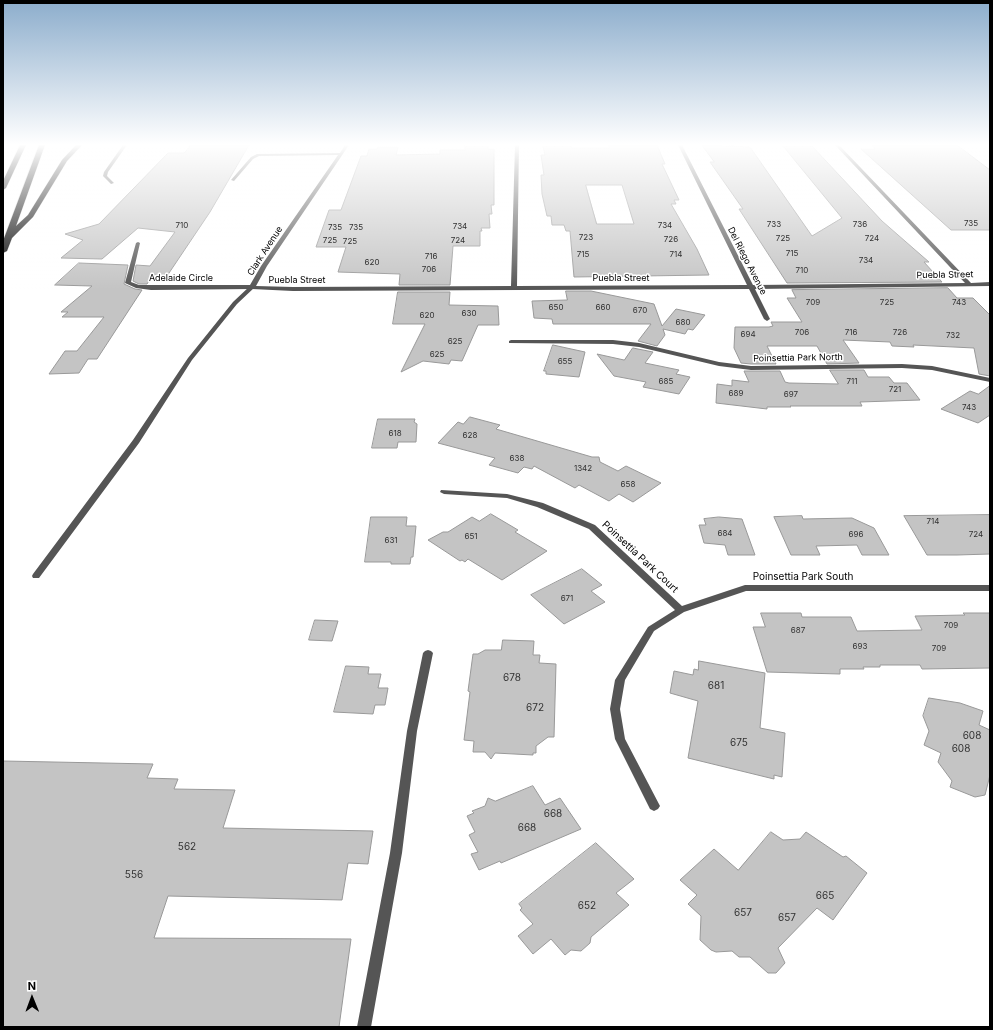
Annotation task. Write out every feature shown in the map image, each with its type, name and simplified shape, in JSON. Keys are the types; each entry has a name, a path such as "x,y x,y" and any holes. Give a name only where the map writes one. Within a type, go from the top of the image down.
{"highway":[{"path":"3,251 24,193"},
{"path":"8,237 31,216 45,193"}],"street":[{"name":"Clark Avenue","path":"36,576 136,441 190,359 235,302 252,287 264,266 314,193"},
{"path":"514,288 516,193"},
{"name":"Del Riego Avenue","path":"704,193 767,319"},
{"path":"883,193 969,284"},
{"name":"Adelaide Circle","path":"138,243 128,283 138,287 252,287"},
{"name":"Puebla Street","path":"252,287 293,289 750,287 990,284"},
{"name":"Poinsettia Park North","path":"511,342 612,342 639,345 719,364 751,368 902,366 932,368 990,380"},
{"name":"Poinsettia Park Court","path":"444,492 507,496 540,505 592,527 681,610"},
{"name":"Poinsettia Park South","path":"654,806 620,739 615,709 620,680 651,629 681,610 746,588 990,588"},
{"path":"364,1027 396,853 412,731 428,653"}],"building":[{"path":"129,193 221,193 167,276 153,275 147,284 139,284 133,281 136,265 150,266 175,232 138,228 102,259 61,258 83,240 65,234 99,224"},
{"path":"347,193 494,193 494,205 491,205 492,214 489,214 490,228 481,228 480,246 453,246 450,285 399,285 400,274 338,272 346,247 316,247 329,210 341,210"},
{"path":"588,193 597,224 634,224 624,193 676,193 679,200 674,200 676,204 671,204 697,249 709,275 574,277 570,231 566,231 564,225 552,225 551,216 547,216 542,194"},
{"path":"732,193 782,193 812,236 842,218 822,193 856,193 882,221 929,262 924,262 942,282 787,283 739,209 743,209"},
{"path":"910,193 990,193 990,230 951,230"},
{"path":"79,263 128,265 124,284 135,289 142,290 97,359 88,359 79,373 49,374 65,351 77,351 104,317 62,317 68,312 61,312 92,286 55,285"},
{"path":"948,288 957,298 973,298 990,315 990,376 979,374 974,348 913,345 914,347 892,346 890,342 843,340 859,363 827,364 817,346 767,346 776,364 751,364 741,363 734,348 735,327 769,327 773,326 771,322 802,322 787,298 796,298 792,290"},
{"path":"566,291 591,291 654,304 662,326 676,309 705,315 693,330 688,329 685,334 663,329 665,335 657,346 638,341 651,324 553,324 552,319 534,318 532,301 567,300"},
{"path":"398,292 450,292 449,305 498,306 499,325 478,325 462,361 451,360 449,364 423,361 401,372 425,324 393,324"},
{"path":"553,345 585,352 579,377 546,374 546,371 544,371"},
{"path":"633,348 653,352 645,363 679,370 676,374 690,377 679,394 643,387 646,382 614,376 597,354 624,360"},
{"path":"830,370 864,370 868,377 889,377 894,383 907,383 920,400 860,402 862,406 790,406 791,407 767,407 767,409 716,403 717,384 732,386 732,380 749,382 744,371 780,371 785,382 789,383 838,384"},
{"path":"990,386 990,415 978,423 941,409 970,391 978,394"},
{"path":"470,417 500,425 496,429 592,457 599,457 600,462 618,471 626,466 661,483 633,502 619,494 609,501 579,485 575,488 534,466 532,469 524,467 518,473 489,465 495,458 438,443 458,422 463,424"},
{"path":"378,419 415,419 414,422 417,424 416,442 398,442 397,448 372,448"},
{"path":"491,514 518,530 515,532 547,551 502,580 468,559 465,562 462,560 460,561 428,540 443,532 448,532 472,517 479,521"},
{"path":"990,515 990,554 957,555 927,555 904,516"},
{"path":"802,516 803,519 852,518 874,528 889,555 862,555 857,545 816,546 820,555 791,555 774,517"},
{"path":"371,517 407,517 406,526 416,526 413,557 411,557 410,564 365,562"},
{"path":"719,517 742,519 755,555 728,555 725,545 704,543 699,525 706,525 704,519"},
{"path":"582,569 602,585 591,591 605,602 564,624 531,595"},
{"path":"761,613 801,613 802,617 851,617 857,631 922,630 915,616 990,613 990,668 922,669 920,665 880,665 880,667 863,667 864,669 840,669 840,674 767,672 753,627 765,627"},
{"path":"315,620 338,621 332,641 309,640"},
{"path":"503,640 534,641 533,655 540,655 539,663 556,664 554,737 548,737 536,746 536,753 533,753 533,755 495,753 491,759 485,752 473,752 474,741 464,740 470,692 468,691 473,654 478,654 485,650 501,650"},
{"path":"699,661 765,673 760,728 785,733 782,777 774,775 774,779 688,758 698,701 670,693 674,671 693,675 694,669 698,670"},
{"path":"346,666 369,667 368,674 381,674 378,688 388,688 385,705 375,705 373,714 334,712"},
{"path":"929,698 960,703 983,711 979,725 990,730 990,775 985,795 975,797 950,787 952,781 938,762 941,753 924,745 929,731 923,716"},
{"path":"3,761 153,764 147,778 178,779 174,789 235,790 223,828 373,831 368,864 348,863 342,900 168,896 154,938 351,939 339,1027 3,1027"},
{"path":"533,786 545,805 560,798 581,829 501,863 500,861 479,870 471,854 478,852 469,835 475,832 467,816 474,813 472,811 485,806 488,798 495,801"},
{"path":"771,832 783,840 800,839 806,832 843,857 846,856 867,873 833,920 817,908 778,948 785,963 776,973 768,973 750,957 739,957 732,951 716,952 711,950 700,940 701,916 688,904 697,895 680,880 714,849 738,870"},
{"path":"596,843 634,879 616,893 629,905 591,937 590,943 581,951 571,950 565,955 551,939 533,954 518,936 533,924 520,910 522,908 519,904"}]}
